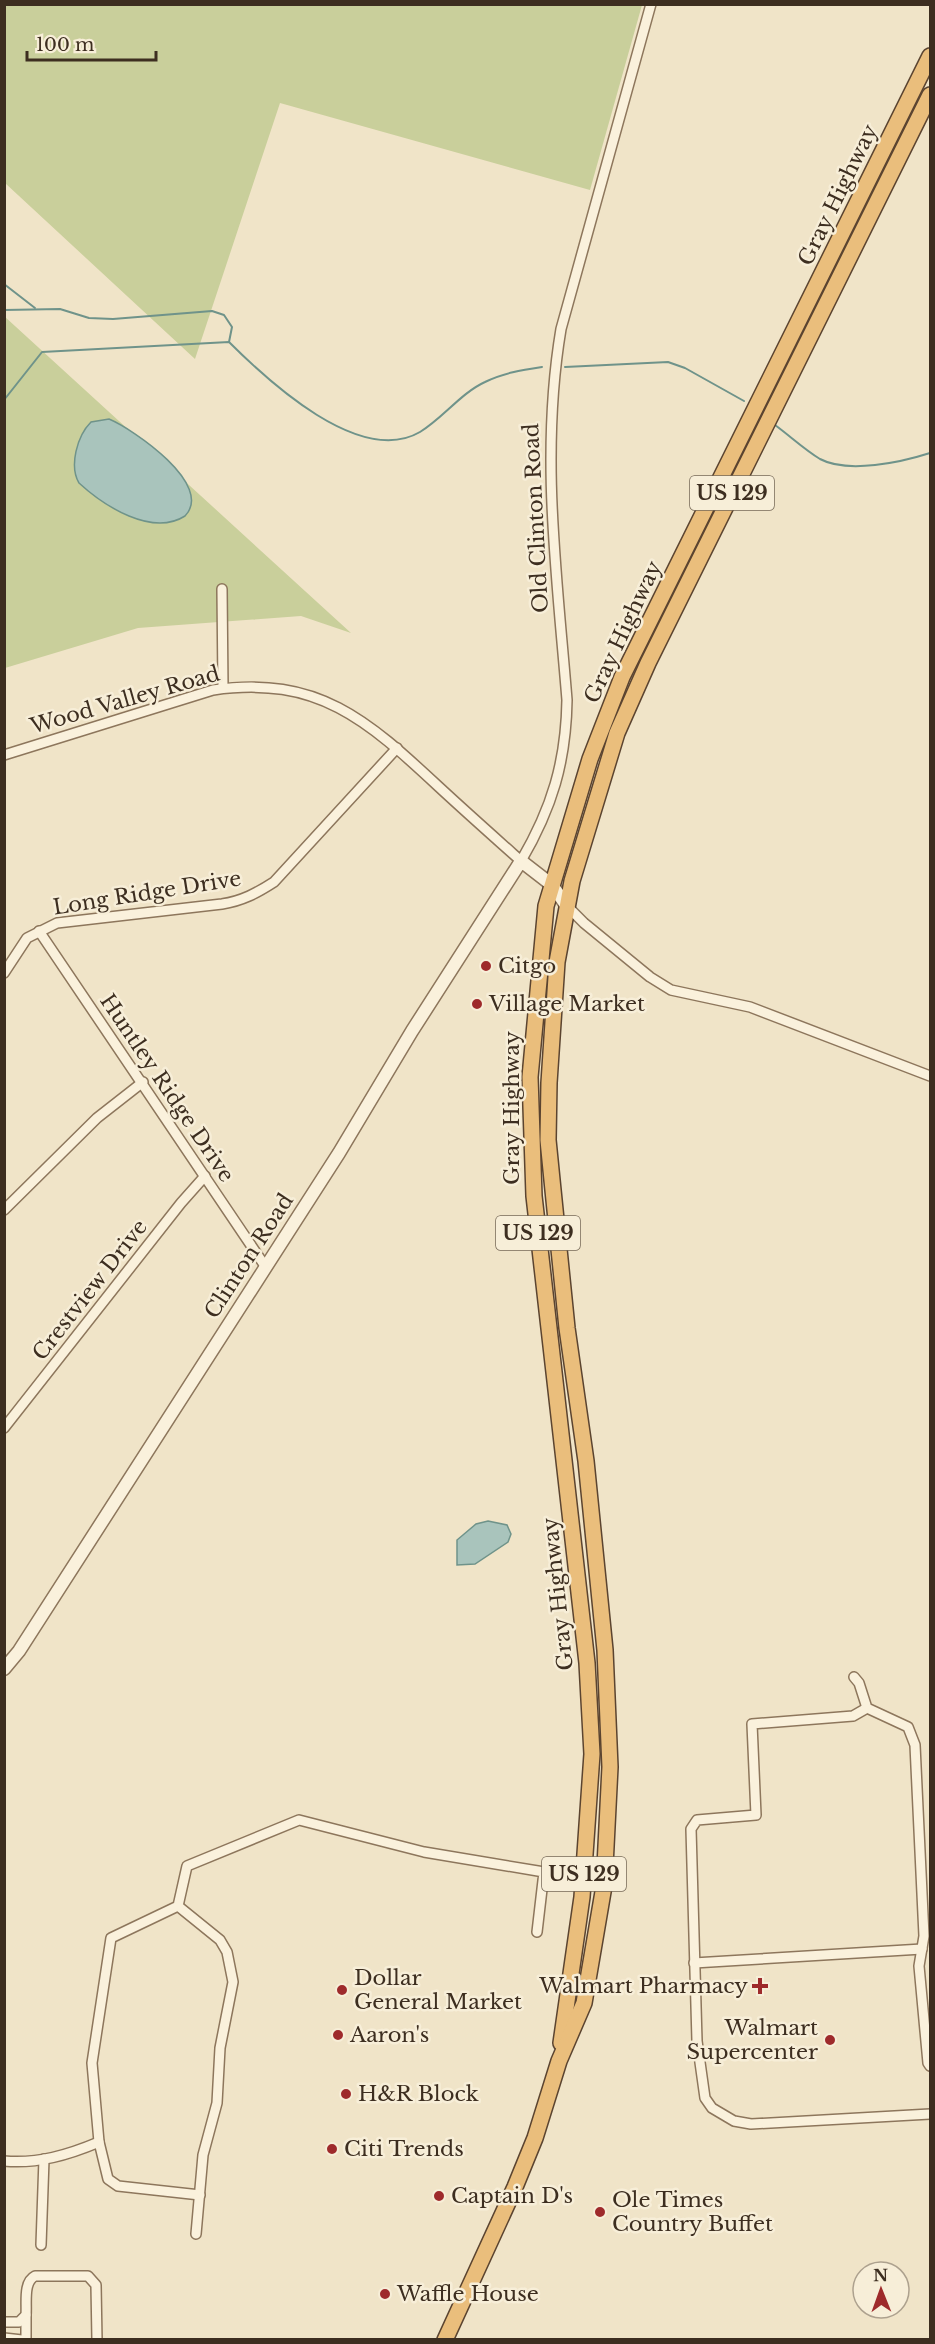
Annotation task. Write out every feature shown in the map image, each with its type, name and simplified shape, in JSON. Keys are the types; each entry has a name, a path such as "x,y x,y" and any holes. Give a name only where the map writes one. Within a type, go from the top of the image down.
{"highway":[{"name":"Gray Highway","path":"559,2061 583,1887 592,1754 586,1651 534,1196 530,1077 541,944 552,885 590,759 622,677 929,60"},
{"name":"Gray Highway","path":"445,2340 515,2187 535,2138 559,2061 584,2003 604,1886 610,1767 602,1614 548,1140 553,999 566,905 607,764 648,663 930,95"}],"street":[{"name":"Old Clinton Road","path":"521,861 536,836 556,786 567,729 549,464 551,403 557,351 561,329 651,4"},
{"path":"222,589 223,688"},
{"name":"Wood Valley Road","path":"4,755 194,694 223,688 266,687 291,691 325,700 359,718 397,748 521,861"},
{"name":"Long Ridge Drive","path":"4,973 27,938 39,930 68,921 222,904 248,898 274,882 397,748"},
{"path":"521,861 552,885 566,905 584,923 642,970 671,990 750,1007 930,1076"},
{"name":"Clinton Road","path":"4,1669 19,1651 521,861"},
{"name":"Huntley Ridge Drive","path":"39,930 265,1266"},
{"path":"4,1210 97,1118 143,1082"},
{"name":"Crestview Drive","path":"4,1428 181,1203 205,1176"},
{"path":"854,1677 859,1683 867,1708 908,1727 915,1745 924,1936 919,1966 930,2066"},
{"path":"867,1708 853,1716 752,1725 750,1729 756,1815 697,1820 690,1829 697,2041 705,2098 712,2108 734,2121 751,2124 930,2114"},
{"path":"178,1906 187,1866 299,1820 424,1852 544,1872 537,1932"},
{"path":"178,1906 111,1938 92,2063 104,2173 113,2185 200,2195"},
{"path":"178,1906 220,1940 226,1952 233,1982 223,2023 217,2103 203,2155 196,2234"},
{"path":"694,1963 922,1949"},
{"path":"4,2161 23,2164 63,2156 99,2142"},
{"path":"41,2245 44,2159"},
{"path":"4,2338 24,2340 27,2284 30,2279 35,2276 88,2276 96,2285 97,2340"},
{"path":"4,2322 19,2322 26,2315"}],"green space":[{"path":"4,5 642,5 590,190 280,103 195,359 5,183"},
{"path":"4,316 351,633 301,616 138,628 5,668"}],"water":[{"path":"109,419 152,446 180,474 189,489 191,503 185,516 172,522 144,521 101,501 79,483 75,468 78,443 91,422"},
{"path":"488,1521 507,1525 511,1534 508,1542 475,1564 457,1565 457,1540 476,1524"}],"waterway":[{"path":"4,284 35,308"},
{"path":"4,310 60,309 89,318 113,319 212,311 224,315 232,327 229,342"},
{"path":"4,400 42,352 229,342 291,397 317,415 343,429 370,438 396,440 420,432 468,392 485,382 506,374 542,367"},
{"path":"565,367 668,362 685,368 744,401"},
{"path":"775,425 820,459 845,466 875,465 930,453"}],"place":[{"name":"Citgo","path":"486,966"},
{"name":"Village Market","path":"477,1004"},
{"name":"Walmart Pharmacy","path":"760,1986"},
{"name":"Dollar General Market","path":"342,1990"},
{"name":"Aaron's","path":"338,2035"},
{"name":"Walmart Supercenter","path":"830,2040"},
{"name":"H&R Block","path":"346,2094"},
{"name":"Citi Trends","path":"332,2149"},
{"name":"Captain D's","path":"439,2196"},
{"name":"Ole Times Country Buffet","path":"600,2212"},
{"name":"Waffle House","path":"385,2294"}]}
